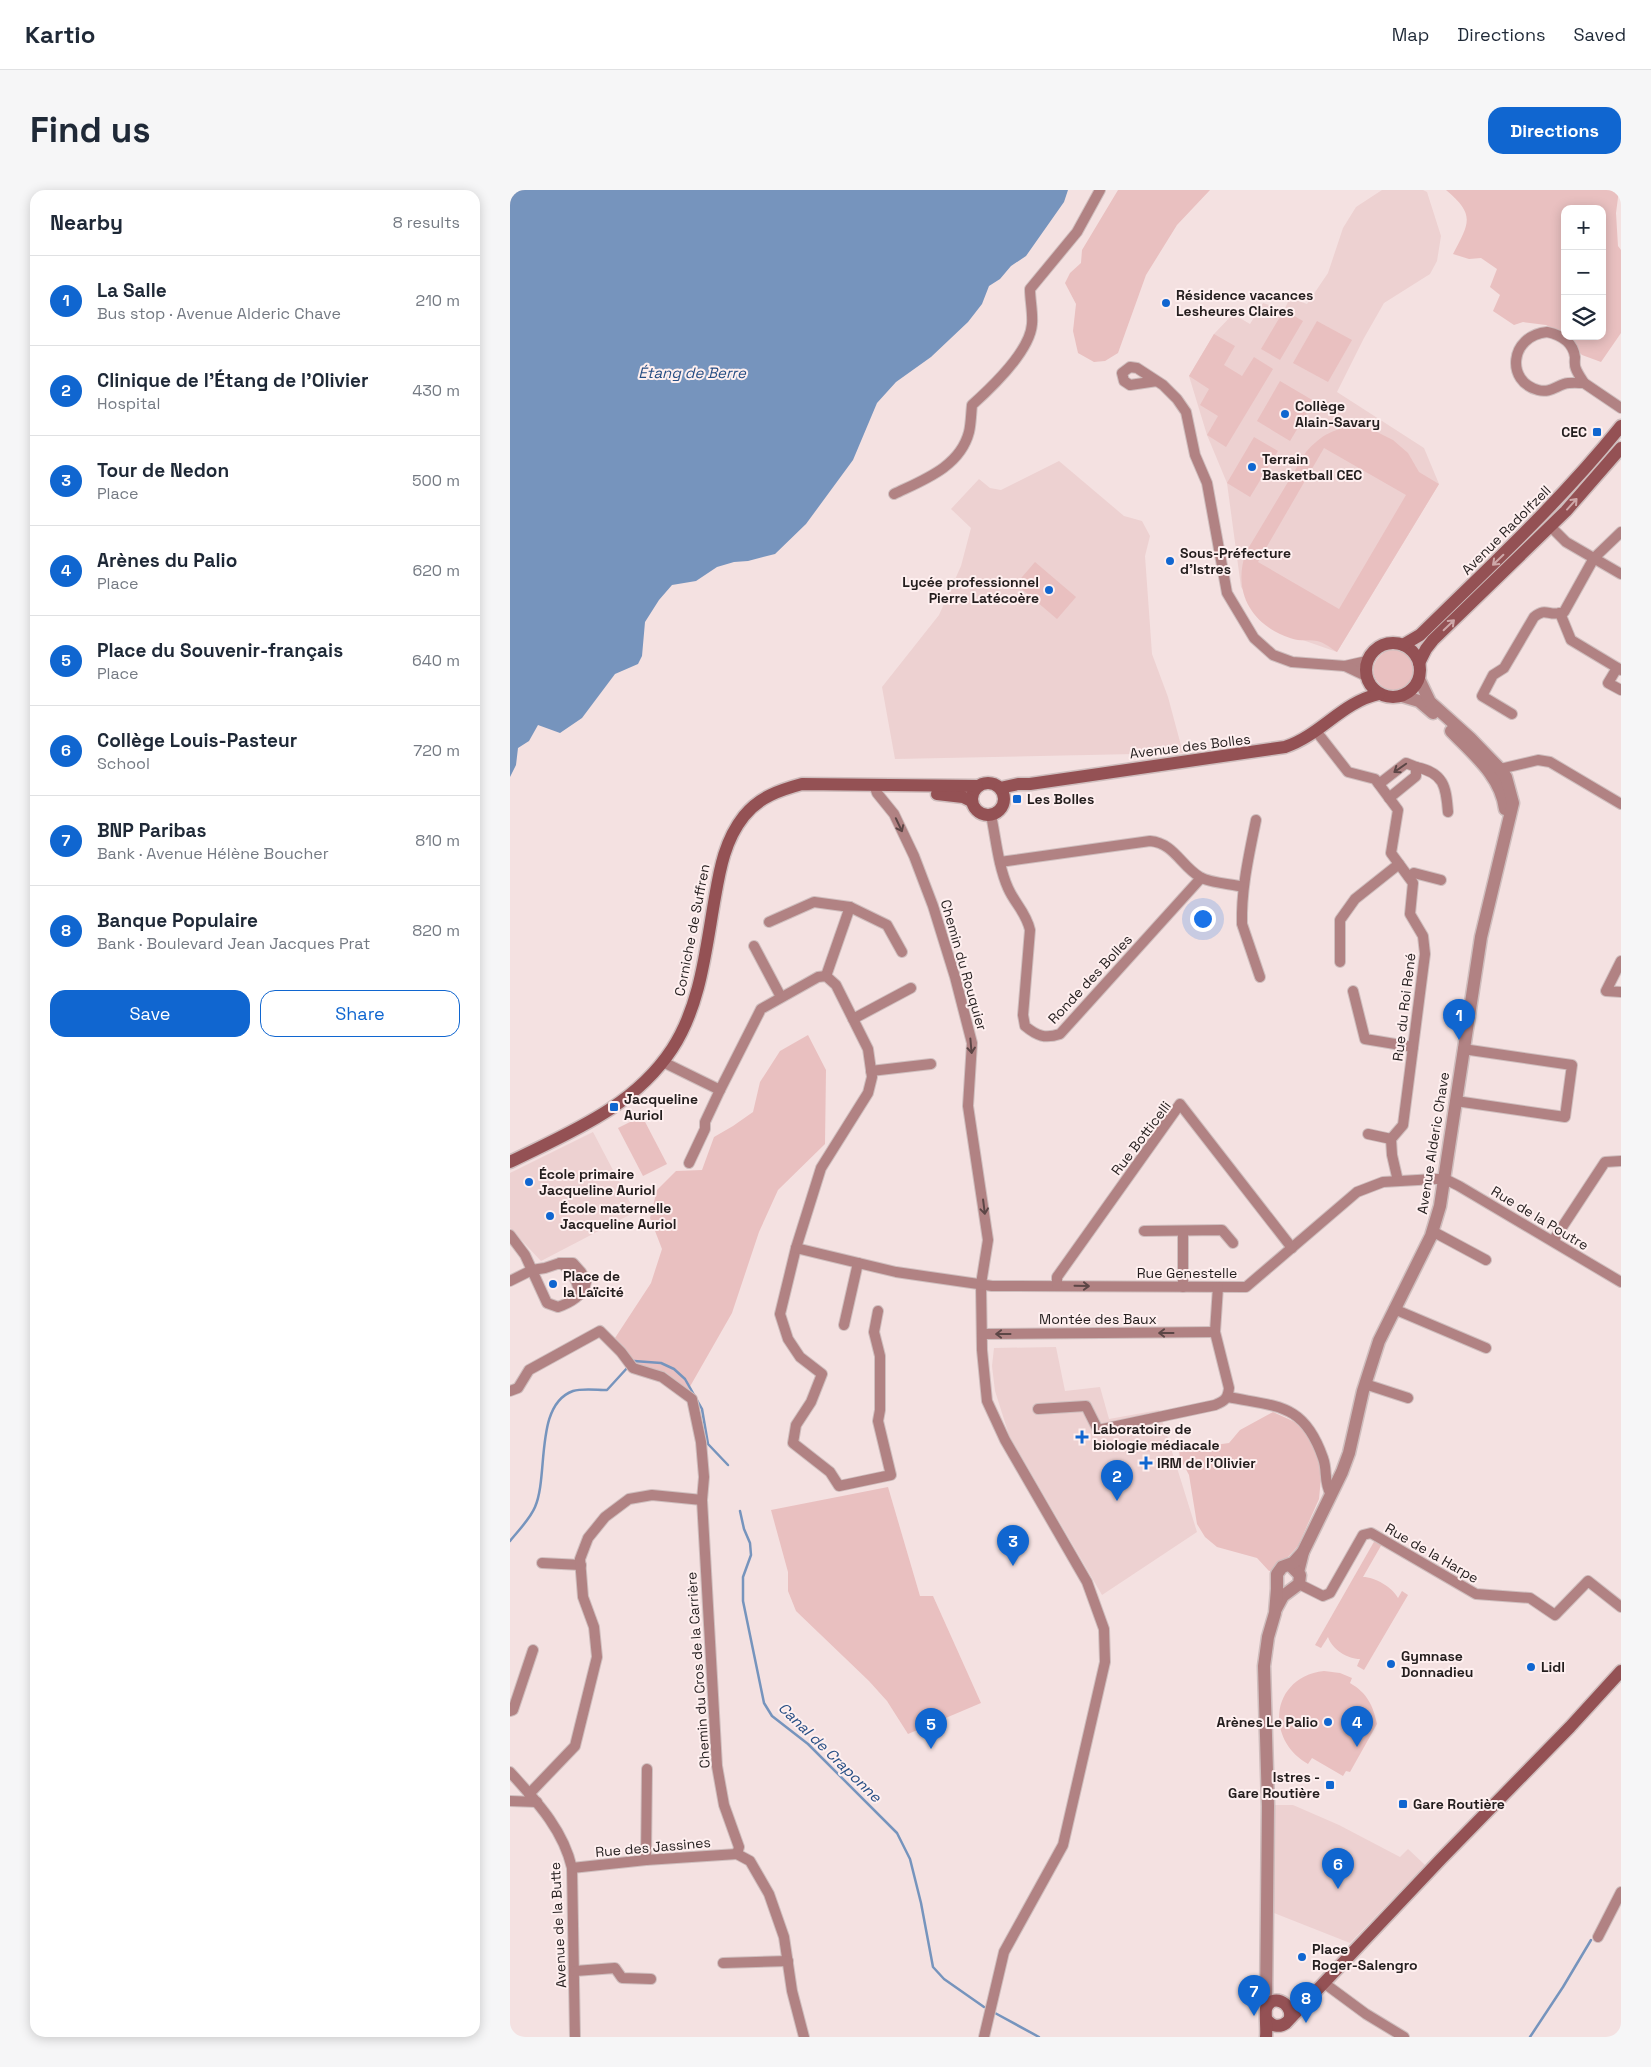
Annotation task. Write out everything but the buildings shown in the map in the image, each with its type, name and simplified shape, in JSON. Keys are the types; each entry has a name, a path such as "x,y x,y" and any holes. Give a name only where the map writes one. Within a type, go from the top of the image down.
{"main road":[{"name":"Avenue Radolfzell","path":"1403,645 1420,635 1532,526 1585,470 1621,426"},
{"name":"Avenue Radolfzell","path":"1419,663 1433,640 1550,526 1621,448"},
{"path":"1384,644 1403,645 1415,654 1419,663 1419,679 1413,689 1402,696 1387,697 1379,694 1371,687 1366,678 1367,661 1376,648 1384,644"},
{"name":"Avenue des Bolles","path":"1343,709 1366,678"},
{"name":"Avenue des Bolles","path":"1002,794 1018,784 1030,784 1150,765 1267,751 1298,742 1316,731 1343,709 1366,697 1379,694"},
{"path":"875,789 977,786 986,782 992,783 1002,794 1000,809 991,814 980,813 975,808 972,794 977,786"},
{"name":"Corniche de Suffren","path":"510,1162 608,1112 635,1092 663,1062 674,1046 692,1008 702,969 721,862 727,843 744,815 768,796 802,784 875,789"},
{"path":"875,789 949,795 963,797 972,801"},
{"path":"1267,2037 1267,2014 1272,2002 1286,2008 1306,2003 1436,1864 1570,1727 1621,1671"},
{"path":"1267,2037 1279,2026 1286,2023 1286,2008"},
{"path":"1267,2014 1271,2024 1279,2026"}],"street":[{"path":"894,494 940,470 960,454 969,432 972,405 997,382 1025,345 1032,326 1030,289 1077,232 1100,190"},
{"path":"1584,382 1565,384 1557,389 1548,391 1538,390 1530,386 1518,372 1517,353 1521,345 1537,333 1557,334 1566,340 1572,348 1575,357 1574,367 1584,382 1621,408"},
{"path":"1157,381 1178,399 1186,412 1195,455 1207,483 1227,593 1254,638 1273,655 1292,662 1345,666 1367,661"},
{"path":"1550,526 1566,542 1621,574"},
{"path":"1512,714 1482,696 1493,675 1504,668 1534,617 1540,612 1547,611 1556,614 1564,612 1594,558 1621,532"},
{"path":"1560,613 1571,640 1619,669 1608,683 1621,690"},
{"path":"1345,666 1366,678"},
{"name":"Avenue Alderic Chave","path":"1419,679 1430,702 1470,738 1496,772"},
{"name":"Avenue Alderic Chave","path":"1267,2014 1267,1791 1264,1666 1268,1637 1275,1613 1293,1578 1303,1552 1349,1453 1365,1384 1379,1341 1432,1232 1445,1179 1480,937 1513,803 1506,777 1496,772 1426,706 1419,701 1402,696"},
{"path":"1316,731 1348,772 1375,779 1398,810 1391,854 1409,877 1414,873 1441,880"},
{"path":"1496,772 1538,760 1550,762 1621,804"},
{"path":"1379,784 1406,763 1431,770 1446,788 1448,812"},
{"path":"1389,798 1416,776 1416,767"},
{"name":"Chemin du Rouquier","path":"875,789 894,814 914,856 933,906 955,977 972,1043 968,1106 988,1240 981,1284 982,1334 987,1401 1005,1440 1087,1582 1104,1629 1105,1662 1063,1845 1004,1952 984,2037"},
{"name":"Ronde des Bolles","path":"991,814 1000,862 1008,889 1027,918 1030,930 1023,1015 1025,1026 1041,1036 1050,1037 1060,1034 1201,878"},
{"path":"1256,820 1243,887 1242,924 1260,977"},
{"path":"1000,862 1150,841 1160,842 1201,878 1243,887"},
{"path":"1340,962 1340,920 1355,899 1399,864"},
{"name":"Rue du Roi René","path":"1391,1139 1403,1125 1425,954 1423,936 1410,914 1413,883 1409,877"},
{"path":"768,922 814,902 850,907 887,925 902,952"},
{"path":"826,976 850,907"},
{"path":"754,946 781,997"},
{"path":"1621,961 1606,991 1621,992"},
{"path":"689,1163 705,1129 705,1122 760,1009 818,976 826,976 836,985 868,1049 872,1077 868,1092 821,1168 796,1248 780,1314 788,1340 800,1357 822,1374 811,1402 796,1425 793,1443 826,1469 839,1486 891,1475 878,1421 880,1410 880,1356 874,1332 878,1311"},
{"path":"854,1019 911,988"},
{"path":"1353,991 1365,1040 1413,1047"},
{"path":"1456,1101 1565,1117 1572,1065 1463,1049"},
{"path":"663,1062 720,1090"},
{"path":"871,1071 931,1064"},
{"name":"Rue Botticelli","path":"1057,1285 1057,1277 1180,1104 1292,1248"},
{"path":"1368,1134 1391,1139 1392,1155 1398,1181"},
{"path":"1553,1241 1605,1162 1621,1161"},
{"name":"Rue Genestelle","path":"796,1248 896,1272 981,1284 1246,1287 1357,1192 1383,1182 1445,1179"},
{"name":"Rue de la Poutre","path":"1445,1179 1621,1282"},
{"path":"1144,1231 1222,1230 1233,1243"},
{"path":"1183,1231 1183,1286"},
{"path":"1432,1232 1486,1260"},
{"path":"510,1236 525,1255 532,1270 547,1304 558,1307 568,1304 583,1291 586,1282 581,1272 572,1263 560,1263 532,1270 510,1281"},
{"path":"844,1326 858,1263"},
{"path":"1038,1409 1086,1406 1098,1430 1223,1402 1228,1397 1229,1388 1215,1332 1218,1287"},
{"path":"1394,1309 1486,1348"},
{"name":"Chemin du Cros de la Carrière","path":"514,1390 529,1370 600,1331 632,1368 662,1376 692,1399 701,1442 704,1477 702,1500 717,1766 724,1805 739,1847 737,1854"},
{"name":"Montée des Baux","path":"982,1334 1215,1332"},
{"path":"1365,1384 1408,1398"},
{"path":"1228,1397 1274,1405 1294,1413 1307,1424 1324,1460 1326,1486 1331,1495"},
{"path":"529,1794 575,1746 597,1657 594,1627 584,1597 580,1559 588,1538 605,1516 629,1499 652,1496 702,1500"},
{"name":"Rue de la Harpe","path":"1293,1578 1323,1596 1330,1593 1363,1535 1371,1533 1476,1594 1530,1598 1556,1615 1588,1581 1621,1607"},
{"path":"542,1563 581,1565"},
{"path":"1279,1570 1293,1578 1282,1589 1276,1583 1276,1574 1279,1570"},
{"name":"Avenue Alderic Chave","path":"1275,1613 1276,1583"},
{"path":"510,1712 513,1710 533,1650"},
{"path":"646,1769 646,1860"},
{"name":"Avenue de la Butte","path":"510,1772 548,1814 562,1837 572,1868 575,2037"},
{"path":"510,1800 536,1802"},
{"path":"737,1854 750,1861 769,1894 784,1938 792,1992 804,2037"},
{"name":"Rue des Jassines","path":"572,1868 646,1860 737,1854"},
{"path":"1598,1937 1621,1892"},
{"path":"723,1963 788,1962"},
{"path":"575,1971 615,1968 622,1978 651,1979"},
{"path":"1324,1983 1366,2014 1404,2037"},
{"path":"1268,1985 1286,2008"}],"shaded area":[{"path":"1118,190 1210,190 1177,225 1146,275 1118,353 1105,361 1094,362 1078,353 1073,331 1076,304 1065,283 1070,273 1081,263 1082,250"},
{"name":"Collège Alain-Savary","path":"1382,190 1423,190 1427,192 1441,236 1437,261 1430,274 1384,303 1337,392 1424,448 1439,484 1337,652 1274,630 1241,587 1227,483 1207,435 1189,376 1214,334 1233,314 1250,324 1263,303 1284,310 1290,298 1307,304 1328,273 1343,228 1356,207"},
{"path":"1446,190 1619,190 1616,213 1618,246 1621,250 1621,333 1601,362 1582,355 1566,340 1606,340 1606,205 1561,205 1561,335 1546,325 1523,322 1514,325 1493,311 1500,295 1490,287 1497,269 1481,258 1469,259 1453,254 1466,227 1466,213 1462,206"},
{"path":"1284,310 1303,321 1280,360 1261,349"},
{"path":"1317,321 1352,340 1328,382 1293,363"},
{"path":"1214,334 1235,346 1224,365 1242,376 1254,357 1273,369 1226,447 1207,435 1218,416 1200,405 1209,389 1189,376"},
{"path":"1280,381 1314,401 1290,441 1257,421"},
{"path":"1350,427 1375,431 1393,440 1408,453 1419,472 1439,484 1337,652 1325,644 1314,640 1290,638 1265,625 1248,605 1243,593 1241,580 1246,552 1306,452 1329,433","holes":["1324,448 1406,495 1339,609 1258,562"]},
{"name":"Terrain Basketball CEC","path":"1254,437 1278,451 1250,497 1227,483"},
{"path":"1600,458 1606,461 1574,497 1420,652 1413,645"},
{"name":"Lycée professionnel Pierre Latécoère","path":"1059,461 1124,516 1142,521 1150,536 1145,556 1152,654 1168,697 1183,753 895,759 882,687 939,615 961,566 971,528 951,509 979,479 990,488 1001,490"},
{"path":"1035,562 1076,597 1057,619 1016,584"},
{"path":"1388,650 1403,651 1411,657 1414,667 1412,677 1406,686 1398,691 1388,690 1378,682 1374,673 1377,660"},
{"path":"808,1035 826,1070 825,1144 778,1190 759,1232 732,1313 688,1390 665,1372 631,1364 615,1338 651,1283 662,1249 650,1218 657,1190 676,1171 702,1170 714,1137 753,1112 760,1082 780,1051"},
{"path":"642,1116 667,1164 643,1176 618,1128"},
{"path":"593,1132 635,1212 541,1261 510,1228 510,1173"},
{"path":"1056,1347 1065,1391 1100,1387 1109,1419 1159,1410 1197,1532 1102,1595 1009,1435 995,1391 992,1366 994,1348"},
{"path":"1273,1412 1295,1422 1304,1430 1320,1456 1321,1478 1319,1499 1298,1546 1276,1570 1269,1571 1257,1558 1217,1547 1205,1537 1197,1524 1189,1475 1180,1458 1179,1450 1229,1443 1240,1430"},
{"path":"888,1487 920,1596 933,1596 981,1703 908,1734 887,1701 869,1681 796,1611 788,1591 788,1572 771,1510"},
{"path":"1375,1540 1382,1544 1363,1577 1383,1583 1398,1598 1402,1591 1408,1595 1364,1670 1357,1666 1360,1659 1355,1659 1341,1653 1333,1646 1328,1637 1321,1648 1315,1645"},
{"name":"Arènes Le Palio","path":"1324,1671 1340,1673 1352,1678 1350,1683 1365,1695 1377,1724 1350,1772 1346,1771 1343,1776 1312,1758 1308,1764 1294,1753 1284,1740 1280,1725 1280,1710 1284,1696 1293,1685 1306,1676"},
{"path":"1274,1805 1293,1805 1339,1825 1400,1857 1408,1849 1425,1865 1350,1943 1274,1913"}],"water":[{"name":"Étang de Berre","path":"510,190 1068,190 1064,202 1026,256 1011,266 1000,279 989,286 982,304 968,322 931,357 896,382 877,403 853,460 806,524 775,554 717,567 696,581 672,585 659,600 645,622 642,656 638,664 615,674 582,718 560,733 538,725 529,741 518,748 516,765 510,777"}],"waterway":[{"name":"Canal de Craponne","path":"634,1361 661,1363 674,1369 685,1379 702,1409 708,1444 728,1465"},
{"name":"Canal de Craponne","path":"510,1541 535,1507 539,1493 548,1425 553,1411 561,1399 577,1390 607,1390 628,1367"},
{"name":"Canal de Craponne","path":"740,1511 744,1529 750,1543 751,1555 743,1577 743,1601 764,1703 772,1716 808,1744 897,1833 910,1859 921,1903 933,1967 944,1979 984,2007"},
{"name":"Canal de Craponne","path":"1530,2037 1591,1940"},
{"name":"Canal de Craponne","path":"995,2013 1039,2037"}],"place":[{"name":"Résidence vacances Lesheures Claires","path":"1166,303"},
{"name":"Collège Alain-Savary","path":"1285,414"},
{"name":"CEC","path":"1597,432"},
{"name":"Terrain Basketball CEC","path":"1252,467"},
{"name":"Sous-Préfecture d'Istres","path":"1170,561"},
{"name":"Lycée professionnel Pierre Latécoère","path":"1049,590"},
{"name":"Les Bolles","path":"1017,799"},
{"name":"La Salle","path":"1459,1040"},
{"name":"Jacqueline Auriol","path":"614,1107"},
{"name":"École primaire Jacqueline Auriol","path":"529,1182"},
{"name":"École maternelle Jacqueline Auriol","path":"550,1216"},
{"name":"Place de la Laïcité","path":"553,1284"},
{"name":"Laboratoire de biologie médiacale","path":"1082,1437"},
{"name":"IRM de l'Olivier","path":"1146,1463"},
{"name":"Clinique de l'Étang de l'Olivier","path":"1117,1501"},
{"name":"Tour de Nedon","path":"1013,1566"},
{"name":"Gymnase Donnadieu","path":"1391,1664"},
{"name":"Lidl","path":"1531,1667"},
{"name":"Arènes Le Palio","path":"1328,1722"},
{"name":"Arènes du Palio","path":"1357,1747"},
{"name":"Place du Souvenir-français","path":"931,1749"},
{"name":"Istres - Gare Routière","path":"1330,1785"},
{"name":"Gare Routière","path":"1403,1804"},
{"name":"Collège Louis-Pasteur","path":"1338,1889"},
{"name":"Place Roger-Salengro","path":"1302,1957"},
{"name":"BNP Paribas","path":"1254,2016"},
{"name":"Banque Populaire","path":"1306,2023"}]}
